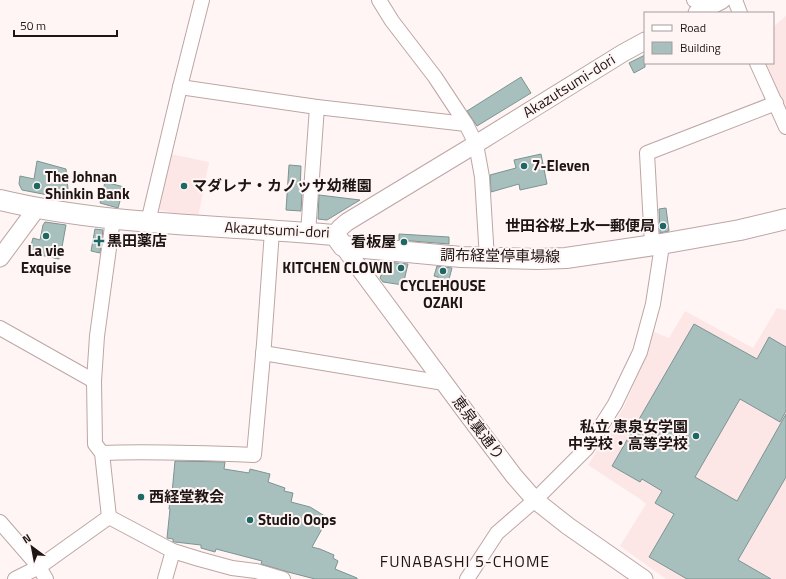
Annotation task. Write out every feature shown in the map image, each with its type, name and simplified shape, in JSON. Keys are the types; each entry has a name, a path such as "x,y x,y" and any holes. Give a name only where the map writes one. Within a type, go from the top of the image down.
{"main road":[{"name":"Akazutsumi-dori","path":"0,200 37,208 113,219 308,233 339,241"},
{"name":"調布経堂停車場線","path":"339,241 461,257 538,259 566,258 657,245 740,230 786,219"}],"street":[{"path":"148,222 202,0"},
{"path":"379,0 392,21 435,77 466,124 476,144 482,177 487,258"},
{"path":"699,7 722,0"},
{"path":"735,0 740,12"},
{"name":"Akazutsumi-dori","path":"339,241 340,228 347,222 622,53 644,42"},
{"path":"757,64 786,127"},
{"path":"180,87 317,106 466,124"},
{"path":"467,579 497,533 535,500 587,448 615,404 640,352 653,304 661,252 657,245 647,152 776,103"},
{"path":"308,233 317,106"},
{"path":"0,258 37,208"},
{"path":"109,517 102,454 95,444 94,382 97,336 113,219"},
{"path":"102,454 174,452 254,455 272,230"},
{"name":"恵泉裏通り","path":"339,241 514,476 535,500 568,526 644,579"},
{"path":"0,328 94,382"},
{"path":"263,353 444,383"},
{"path":"109,517 173,551 232,568 256,571 283,579"},
{"path":"15,579 43,573 109,517"},
{"path":"0,522 43,573"},
{"path":"165,579 173,551"}],"shaded area":[{"path":"786,16 786,108 766,64 774,64 774,26"},
{"name":"マダレナ・カノッサ幼稚園","path":"171,154 209,162 198,218 159,210"},
{"name":"私立 恵泉女学園 中学校・高等学校","path":"777,308 786,310 786,579 666,579 620,546 646,504 588,465 624,407 645,358 654,332 669,338 685,311 753,348"}],"building":[{"path":"644,56 645,67 634,73 629,63"},
{"path":"521,77 531,93 477,126 467,111"},
{"path":"541,154 547,184 520,190 519,184 491,192 490,175 516,168 514,160"},
{"path":"37,161 66,169 69,199 22,190 19,184 20,176 34,179"},
{"path":"289,165 301,166 301,211 286,210"},
{"path":"105,182 124,187 118,208 100,203"},
{"path":"319,195 360,200 327,220 318,219"},
{"path":"666,208 669,231 660,233 659,209"},
{"path":"45,222 66,225 62,253 61,252 59,259 40,255 41,250 30,249 33,238 40,240"},
{"path":"95,229 103,230 100,253 91,251"},
{"path":"399,234 449,237 449,244 399,240"},
{"path":"376,261 408,264 403,285 383,282 380,278 383,270 374,268"},
{"path":"437,266 452,268 448,283 438,280 438,277 434,276"},
{"name":"私立 恵泉女学園 中学校・高等学校","path":"694,324 757,359 769,337 786,347 786,411 780,422 740,399 695,477 737,501 786,414 786,477 738,560 771,579 687,579 649,557 674,514 655,503 662,491 642,479 640,482 612,466"},
{"path":"175,461 225,462 224,469 249,473 250,469 270,474 268,482 285,488 284,491 293,493 291,502 310,507 328,518 312,547 334,555 333,558 338,561 335,569 357,579 315,579 261,564 262,561 216,549 215,552 201,548 201,545 173,542 173,539 167,538"}],"place":[{"name":"7-Eleven","path":"524,166"},
{"name":"The Johnan Shinkin Bank","path":"37,186"},
{"name":"マダレナ・カノッサ幼稚園","path":"184,186"},
{"name":"世田谷桜上水一郵便局","path":"663,226"},
{"name":"La vie Exquise","path":"46,236"},
{"name":"黒田薬店","path":"99,241"},
{"name":"看板屋","path":"404,242"},
{"name":"KITCHEN CLOWN","path":"401,268"},
{"name":"CYCLEHOUSE OZAKI","path":"443,271"},
{"name":"私立 恵泉女学園 中学校・高等学校","path":"696,436"},
{"name":"西経堂教会","path":"141,497"},
{"name":"Studio Oops","path":"250,520"}],"district":[{"name":"FUNABASHI 5-CHOME","path":"465,561"}]}
